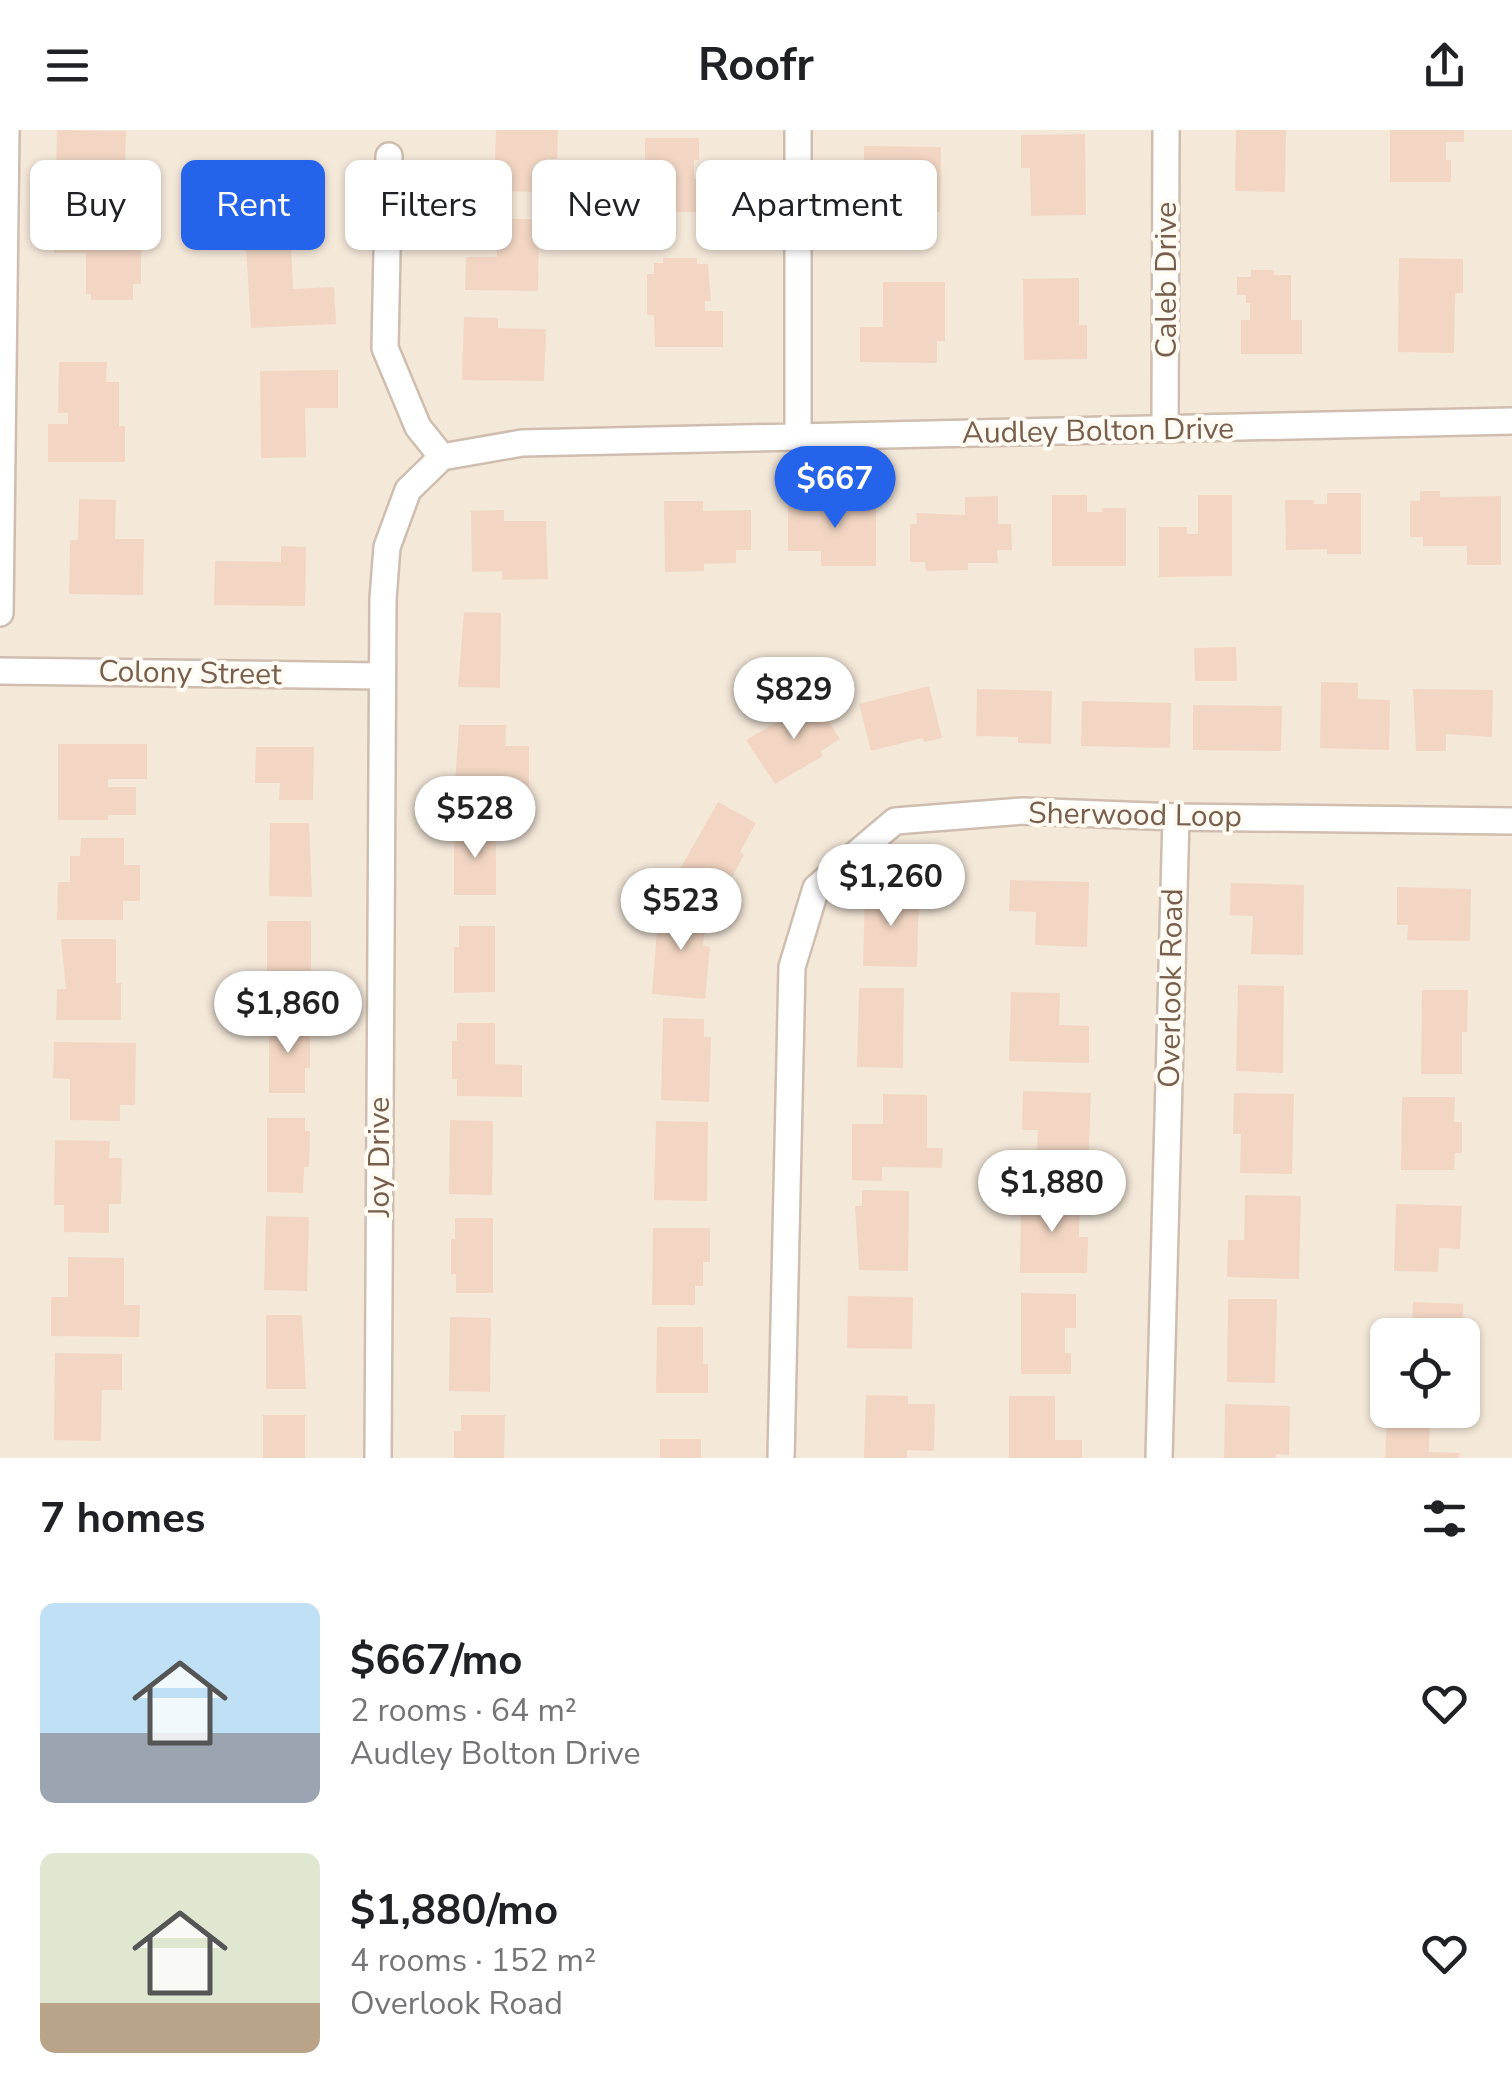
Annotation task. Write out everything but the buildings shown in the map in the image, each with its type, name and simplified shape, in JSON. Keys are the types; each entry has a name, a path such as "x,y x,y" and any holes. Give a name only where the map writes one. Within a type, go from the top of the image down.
{"street":[{"path":"0,613 6,130"},
{"path":"798,130 798,437"},
{"name":"Caleb Drive","path":"1165,429 1166,130"},
{"path":"380,676 387,548 408,490 442,456 418,427 385,348 388,156"},
{"name":"Audley Bolton Drive","path":"442,456 522,444 1512,422"},
{"name":"Colony Street","path":"0,670 380,676"},
{"name":"Joy Drive","path":"378,1458 380,676"},
{"name":"Sherwood Loop","path":"782,1458 792,968 816,888 895,821 1023,812 1512,821"},
{"name":"Overlook Road","path":"1159,1458 1176,817"}],"shaded area":[{"path":"0,130 1512,130 1512,1458 0,1458"}]}
